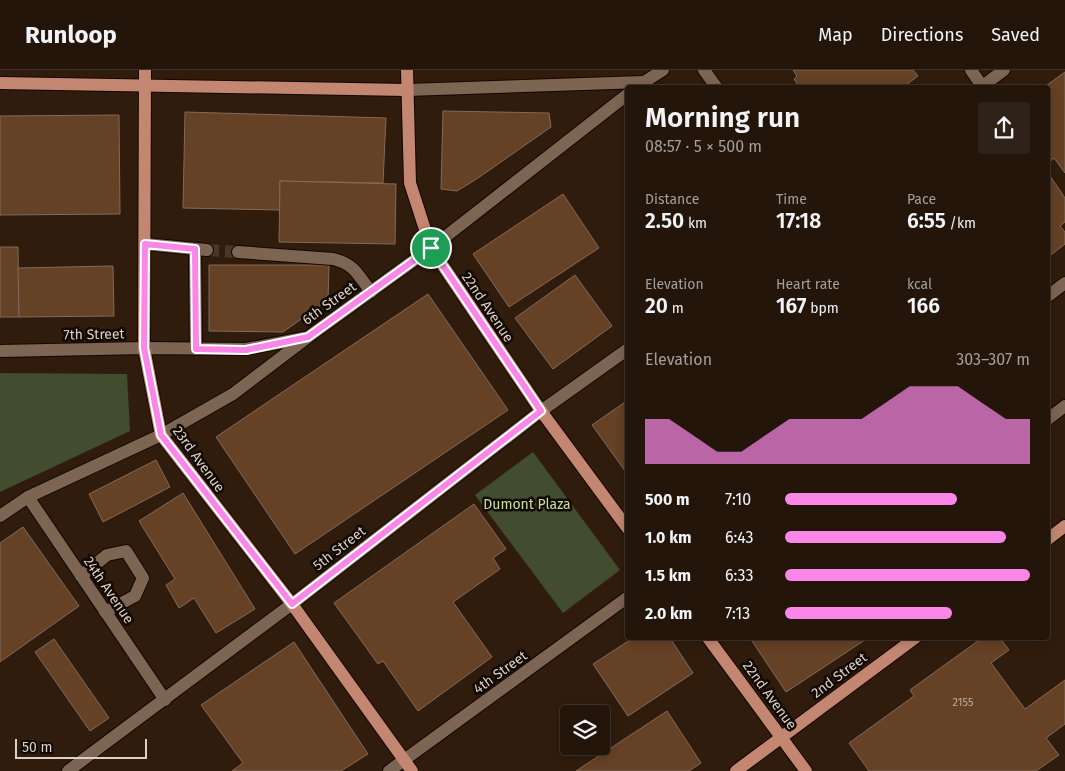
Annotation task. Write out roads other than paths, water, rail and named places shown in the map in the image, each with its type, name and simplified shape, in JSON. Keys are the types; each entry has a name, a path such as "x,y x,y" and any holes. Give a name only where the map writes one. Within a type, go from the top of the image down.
{"main road":[{"name":"23rd Avenue","path":"145,70 144,348 161,435 292,604 412,771"},
{"name":"22nd Avenue","path":"407,70 410,183 431,248 541,411 625,525"},
{"path":"0,84 407,90"},
{"path":"1050,537 1065,526"},
{"name":"22nd Avenue","path":"709,640 806,771"},
{"name":"2nd Street","path":"736,771 912,640"}],"street":[{"path":"640,85 663,70"},
{"path":"704,70 715,85"},
{"path":"971,70 980,85"},
{"path":"984,85 1004,70"},
{"path":"407,90 625,85"},
{"name":"6th Street","path":"0,516 28,497 161,435 234,394 308,337 431,248 625,96"},
{"path":"145,244 201,249 196,349"},
{"path":"238,252 343,262 351,265 371,292"},
{"path":"1050,294 1065,283"},
{"name":"7th Street","path":"0,351 144,348 246,350 308,337"},
{"name":"5th Street","path":"68,771 292,604 541,411 625,351"},
{"path":"1050,417 1065,406"},
{"name":"24th Avenue","path":"28,497 164,700"},
{"path":"81,576 107,555 126,551 143,578 135,596 105,612"},
{"name":"4th Street","path":"389,771 625,599"}],"tunnel":[{"path":"207,250 238,252"}],"park label":[{"name":"Dumont Plaza","path":"527,504"}]}
